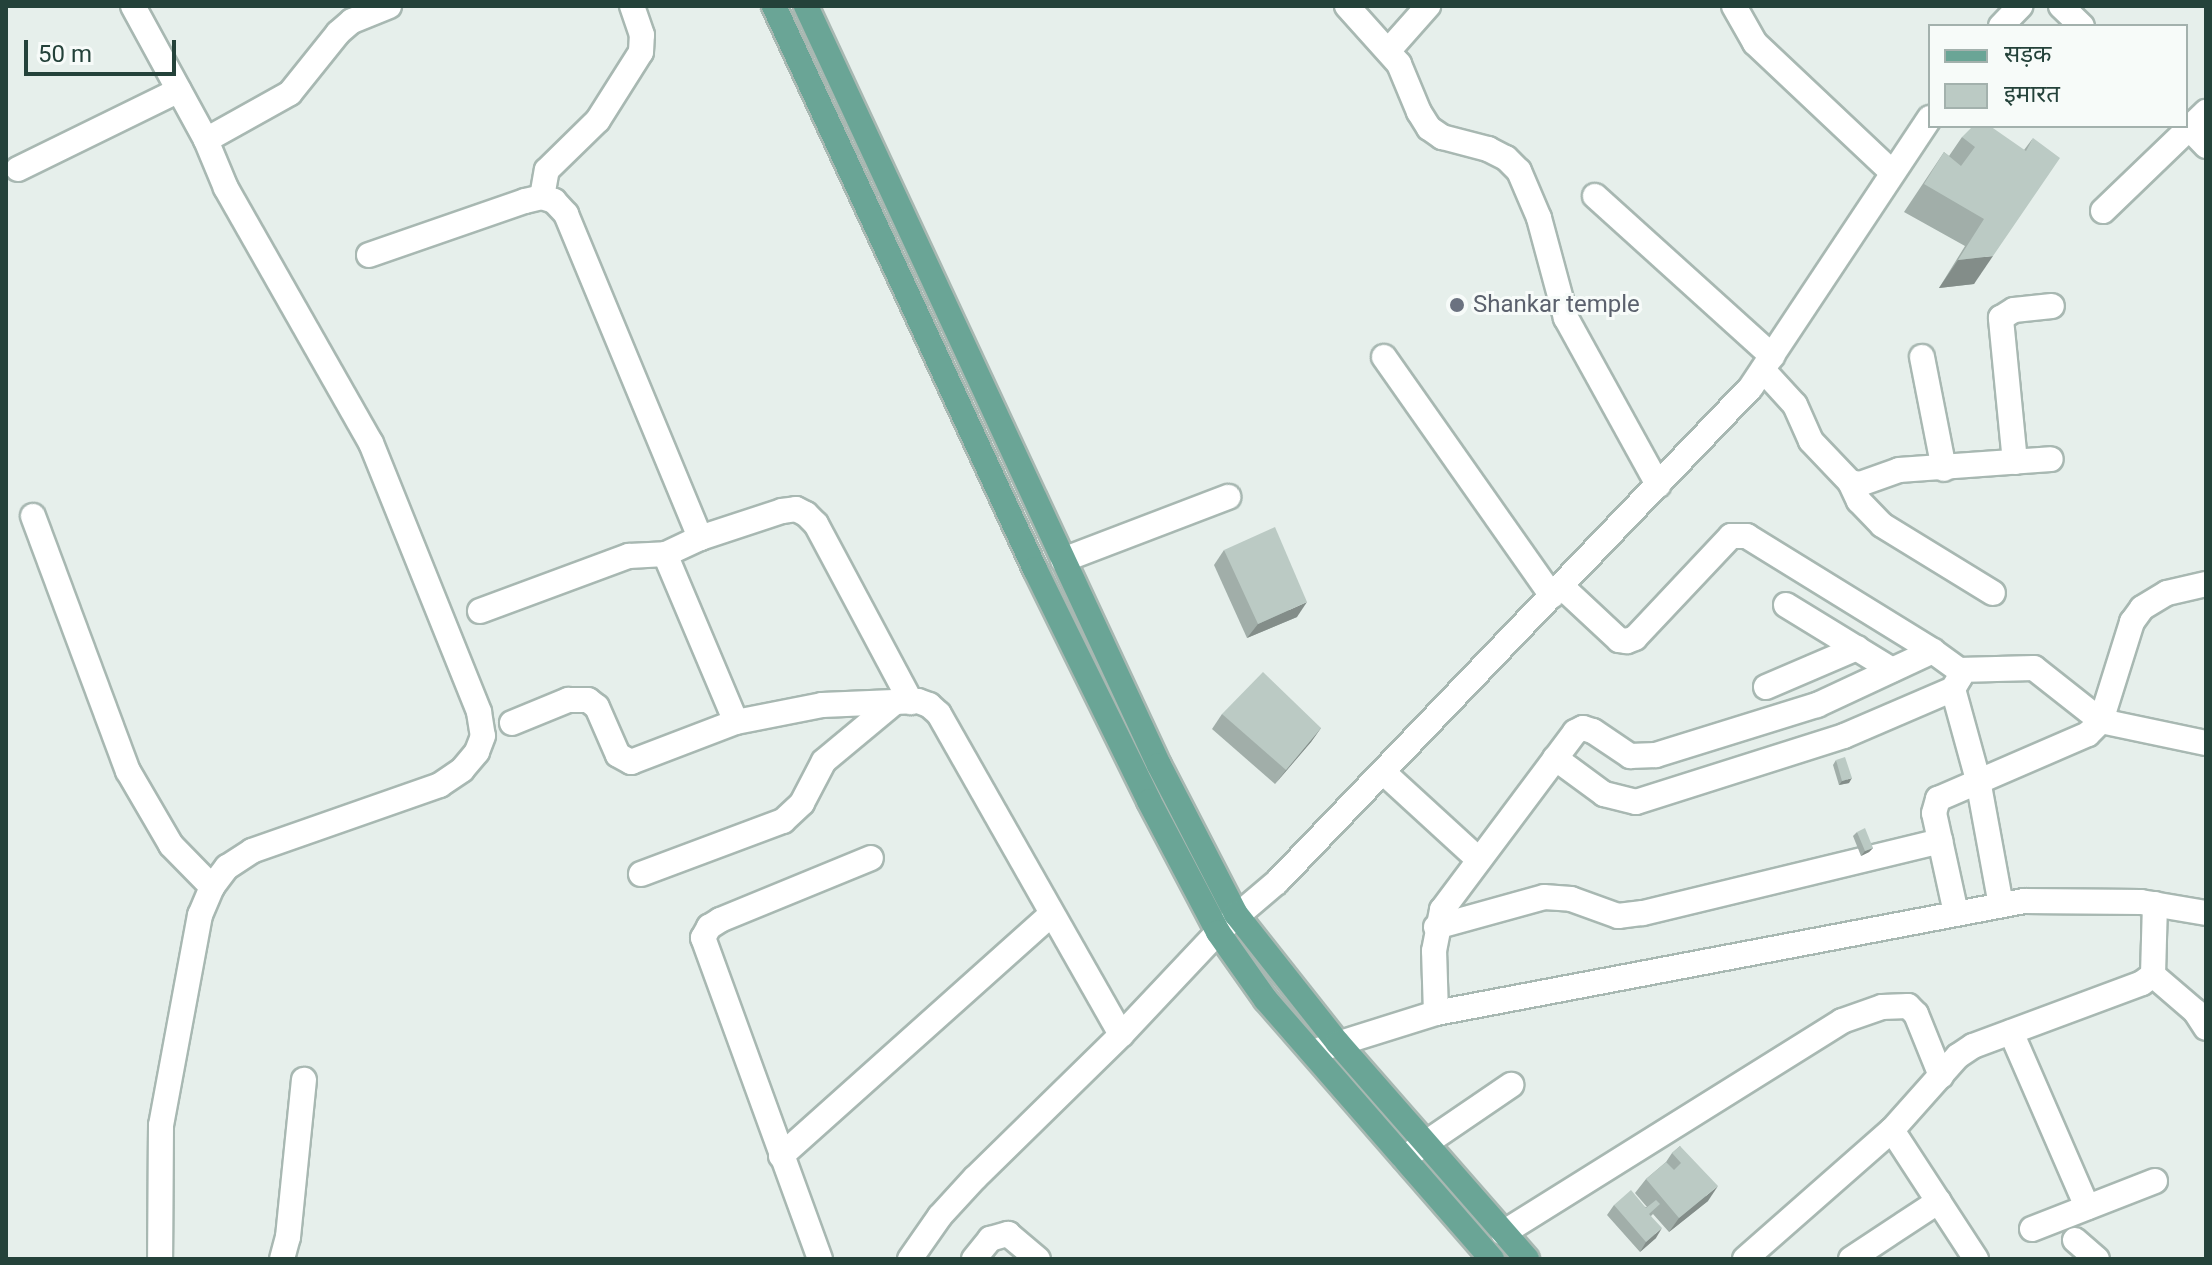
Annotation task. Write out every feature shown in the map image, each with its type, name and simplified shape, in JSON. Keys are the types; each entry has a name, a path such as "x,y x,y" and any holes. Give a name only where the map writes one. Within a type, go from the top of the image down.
{"main road":[{"path":"774,6 1035,569 1149,801 1218,932 1266,1000 1492,1259"},
{"path":"806,6 1159,765 1236,914 1338,1043 1527,1259"}],"street":[{"path":"133,6 206,140 226,188 371,443 479,712 483,736 477,752 462,770 440,785 252,851 227,867 212,887 200,915 161,1125 160,1259"},
{"path":"206,140 290,93 350,14 389,6"},
{"path":"542,197 547,170 598,120 641,52 642,35 632,6"},
{"path":"1347,6 1389,50 1429,128 1442,137 1488,149 1506,158 1519,171 1532,196 1558,295 1577,343 1658,485"},
{"path":"1389,50 1428,6"},
{"path":"1760,6 1738,16 1777,66 1892,172"},
{"path":"2003,24 2020,6"},
{"path":"2061,6 2080,24"},
{"path":"18,169 179,90"},
{"path":"910,1259 940,1216 975,1178 1121,1035 1236,914 1277,882 1751,387 1928,121"},
{"path":"2194,122 2206,146"},
{"path":"2103,211 2188,128"},
{"path":"1595,196 1768,363 1795,405 1811,441 1850,482 1859,501 1882,525 1993,593"},
{"path":"369,255 542,197 554,201 566,214 700,538"},
{"path":"2015,462 2001,318 2014,310 2052,306"},
{"path":"1384,357 1557,591 1619,640 1635,638 1731,536 1738,534 1933,651 1956,679 2001,905"},
{"path":"1922,357 1944,469"},
{"path":"1850,482 1860,484 1899,470 2051,459"},
{"path":"1063,560 1228,497"},
{"path":"480,611 629,556 665,554 700,538 796,509 816,524 903,702"},
{"path":"33,516 128,771 171,845 212,887"},
{"path":"665,554 736,722"},
{"path":"1956,913 1934,804 1946,794 2088,734 2101,721 2132,622 2142,608 2167,593 2206,584"},
{"path":"1786,605 1892,670"},
{"path":"1766,687 1857,648"},
{"path":"1436,1013 1436,927 1442,910 1575,732 1583,728 1630,756 1642,758 1782,718 1933,651"},
{"path":"1555,758 1604,794 1636,802 1844,736 1956,679 2034,668 2101,721 2200,739 2206,743"},
{"path":"512,723 568,700 588,700 597,707 618,755 631,762 736,722 822,705 903,702 929,705 939,714 1121,1035"},
{"path":"641,874 783,821 802,803 824,761 903,702"},
{"path":"1383,772 1479,860"},
{"path":"1436,927 1544,897 1571,899 1618,916 1643,913 1940,841"},
{"path":"820,1259 703,938 709,927 720,920 871,858"},
{"path":"1311,1053 1436,1013 2001,905 2082,899 2206,907"},
{"path":"2153,975 2155,904"},
{"path":"781,1156 1052,914"},
{"path":"2153,975 2195,1011 2206,1028"},
{"path":"1745,1259 1892,1130 1958,1056 1973,1046 2142,983 2153,975"},
{"path":"1503,1233 1842,1021 1882,1007 1908,1006 1916,1014 1941,1076"},
{"path":"2011,1032 2087,1207"},
{"path":"282,1259 288,1237 304,1080"},
{"path":"1404,1158 1511,1085"},
{"path":"1892,1130 1976,1259"},
{"path":"2032,1229 2155,1181"},
{"path":"1851,1259 1939,1201"},
{"path":"974,1259 998,1234 1008,1234 1038,1259"},
{"path":"2075,1240 2097,1259"}],"building":[{"path":"1971,128 1993,128 2026,151 2033,138 2060,158 1993,256 1958,260 1984,219 1924,184 1944,152 1961,166 1975,147 1962,137"},
{"path":"1275,527 1307,602 1258,624 1224,550"},
{"path":"1263,672 1321,728 1286,770 1222,714"},
{"path":"1845,757 1852,778 1842,781 1836,760"},
{"path":"1865,828 1873,848 1865,851 1857,832"},
{"path":"1680,1146 1718,1186 1679,1218 1646,1179 1666,1162 1674,1170 1681,1163 1672,1153"},
{"path":"1631,1190 1646,1208 1656,1200 1660,1204 1649,1214 1662,1228 1646,1242 1614,1205"}],"place":[{"name":"Shankar temple","path":"1457,305"}]}
